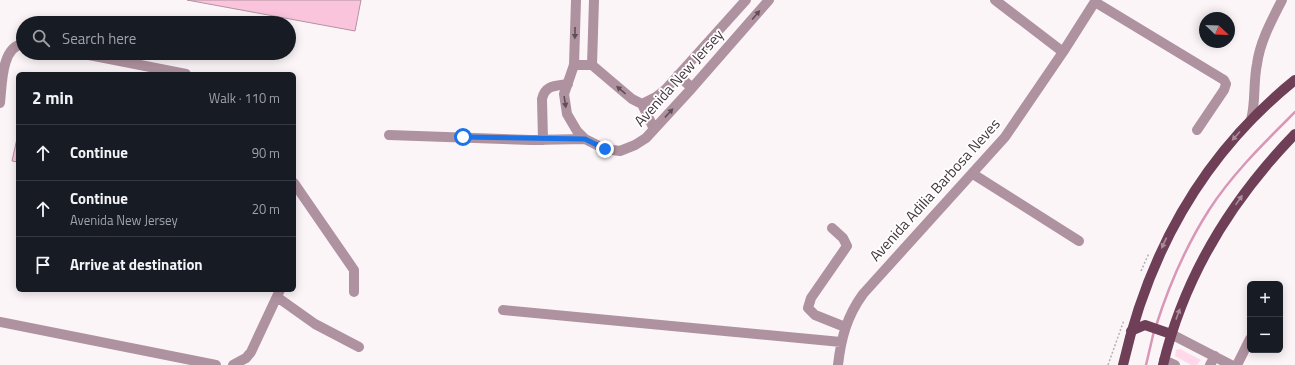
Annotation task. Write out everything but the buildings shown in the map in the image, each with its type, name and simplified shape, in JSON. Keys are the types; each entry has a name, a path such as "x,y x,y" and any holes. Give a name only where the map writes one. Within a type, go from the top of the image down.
{"main road":[{"path":"1123,365 1131,332 1146,284 1166,238 1178,217 1205,175 1251,120 1295,80"},
{"path":"1164,362 1167,332 1214,237 1243,193 1272,158 1295,134"},
{"path":"1131,332 1145,325 1167,332"}],"street":[{"name":"Avenida New Jersey","path":"576,0 574,65 564,94 567,114 576,131 585,139 605,149 620,151 635,145 654,129 769,0"},
{"path":"592,65 594,0"},
{"name":"Avenida New Jersey","path":"642,104 656,97 665,90 746,0"},
{"path":"995,0 1063,52"},
{"path":"1251,120 1255,104 1257,64 1261,46 1282,0"},
{"path":"1096,1 1224,80 1226,84 1224,90 1197,130"},
{"name":"Avenida Adilia Barbosa Neves","path":"838,365 841,342 845,327 853,308 874,279 973,174 1004,137 1063,52 1096,1"},
{"path":"0,104 5,62 11,49 16,45"},
{"path":"115,60 176,72"},
{"path":"574,65 592,65 632,99 642,104 654,129"},
{"path":"678,75 692,88"},
{"path":"543,140 543,94 546,89 551,86 568,84"},
{"path":"389,135 543,140 585,139"},
{"path":"973,174 1079,241"},
{"path":"296,186 354,270 354,292"},
{"path":"832,228 843,238 847,246 810,298 808,308 815,315 845,327"},
{"path":"233,365 246,358 251,352 278,294 316,324 359,347"},
{"path":"503,310 841,342"},
{"path":"0,322 216,365"},
{"path":"1167,332 1212,361 1231,365"},
{"path":"1237,365 1247,345"},
{"path":"1164,362 1175,365"}],"shaded area":[{"path":"1180,349 1201,360 1197,365 1191,365 1175,356 1176,350"}],"waterway":[{"path":"1156,326 1179,266 1209,210 1238,171 1295,112"},
{"path":"1146,365 1154,331"}],"route":[{"path":"463,137 531,140 585,139 605,149"}]}
